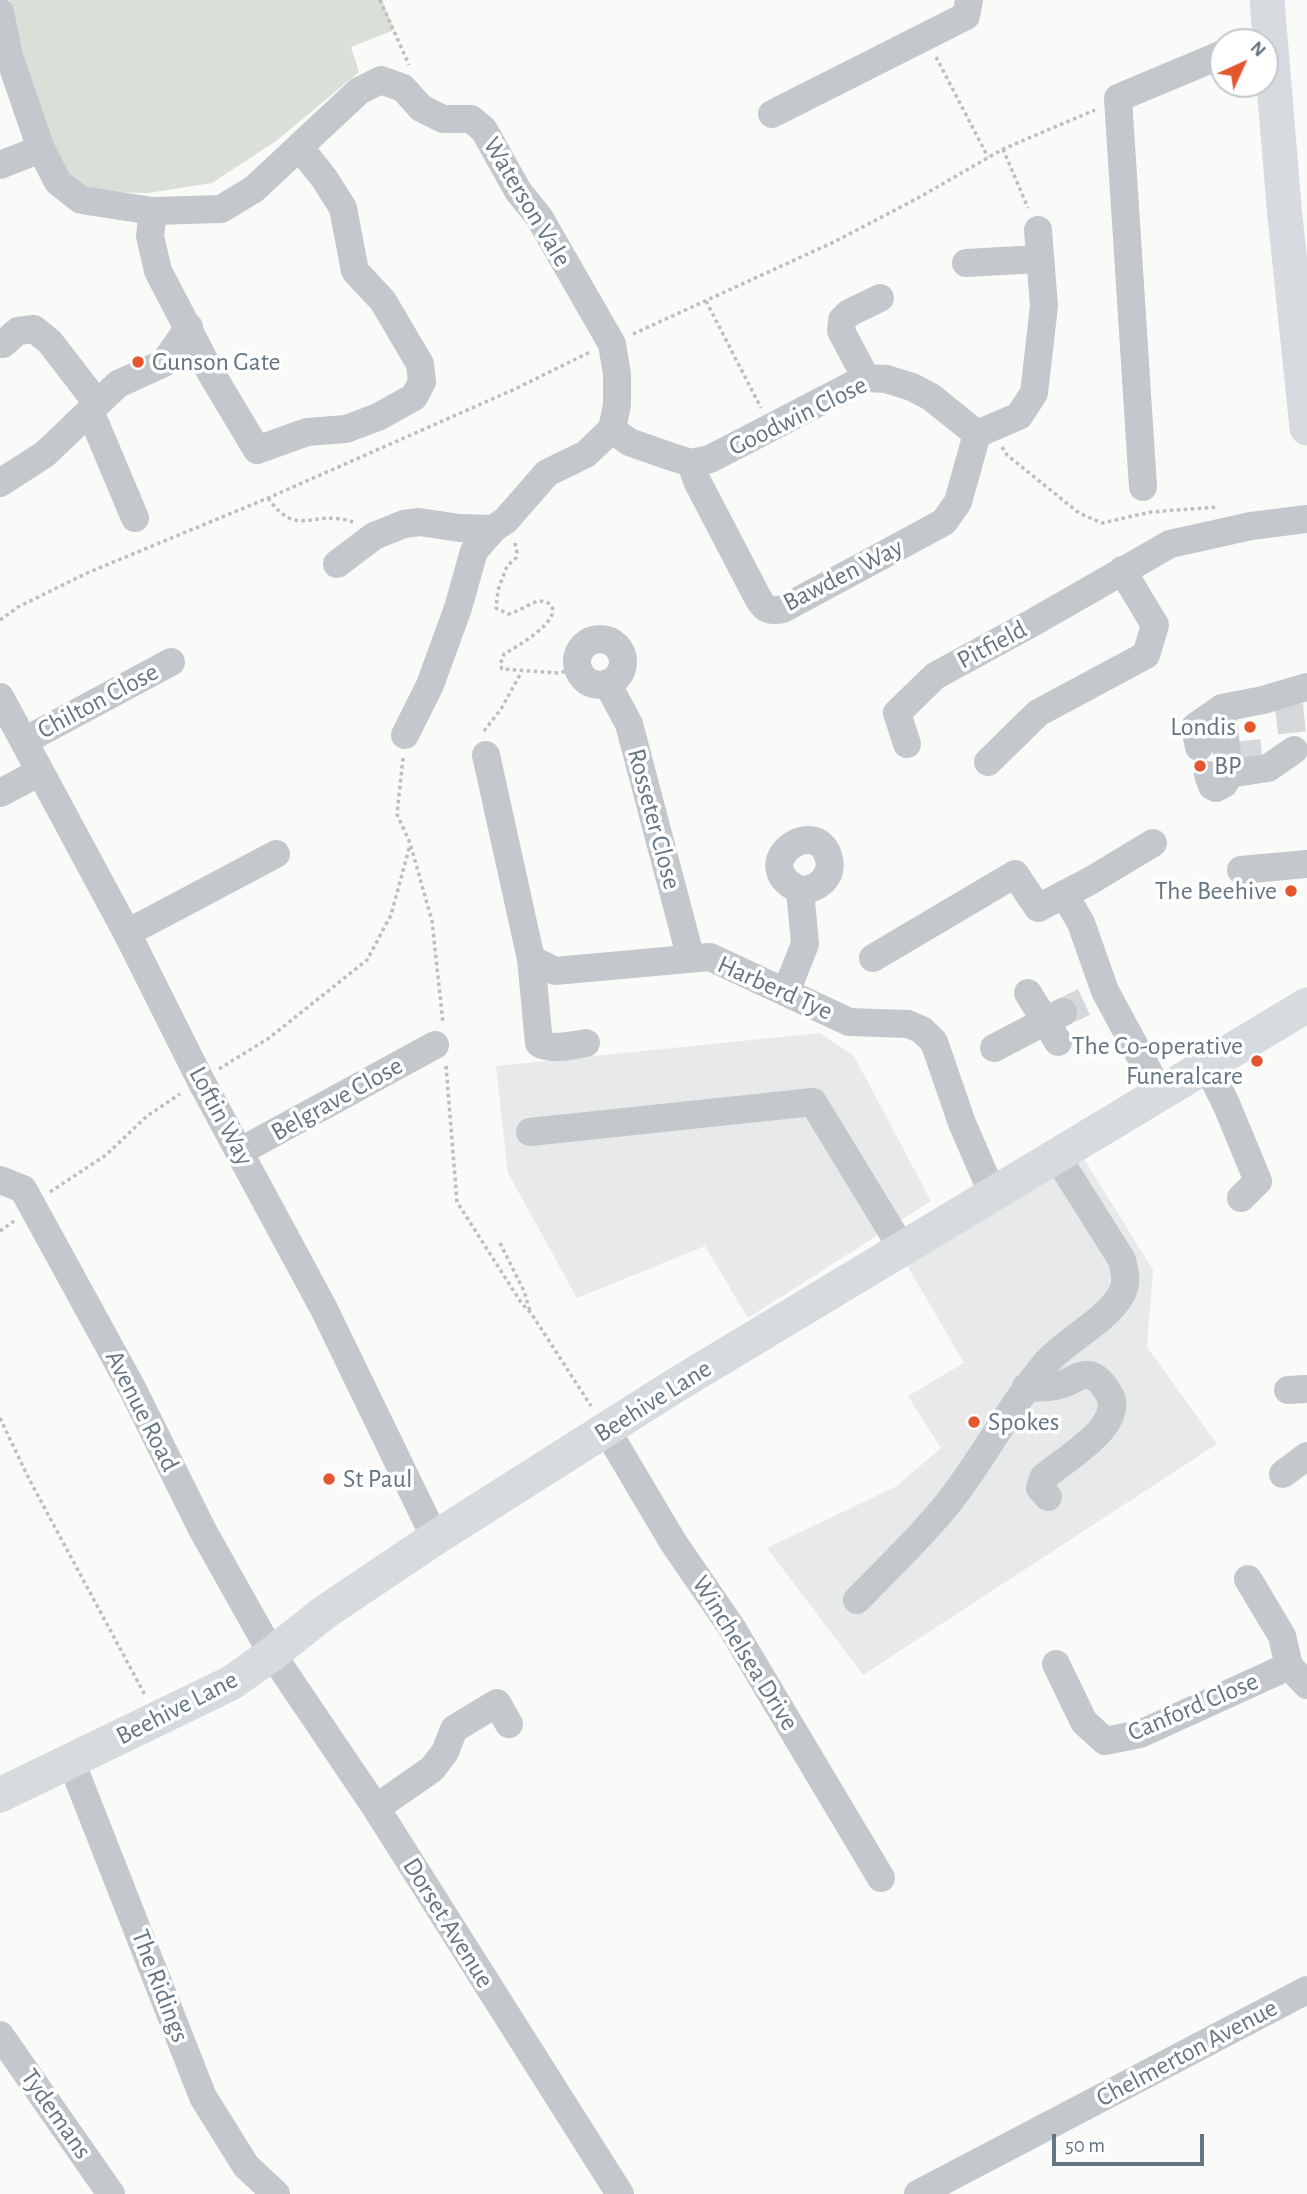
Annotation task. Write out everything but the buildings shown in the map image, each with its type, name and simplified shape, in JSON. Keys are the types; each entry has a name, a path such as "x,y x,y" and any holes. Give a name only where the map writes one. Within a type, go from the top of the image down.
{"main road":[{"path":"1263,28 1268,0"},
{"path":"1269,98 1284,206 1307,428"},
{"name":"Beehive Lane","path":"0,1795 231,1683 325,1612 606,1429 1307,1005"}],"street":[{"path":"772,114 966,16 969,0"},
{"name":"Waterson Vale","path":"0,12 9,56 41,149 58,182 81,200 153,211 221,209 254,189 359,91 381,80 403,88 421,108 443,119 471,119 484,130 518,191 539,217 612,344 617,374 617,405 612,429"},
{"path":"1143,487 1118,97 1209,60"},
{"path":"153,211 150,236 158,271 211,373 257,450 307,432 346,429 378,417 414,397 422,382 420,364 383,301 355,271 343,208 300,148"},
{"path":"0,165 41,149"},
{"path":"977,434 1019,416 1034,393 1044,306 1038,230"},
{"path":"966,263 1040,258"},
{"path":"866,378 841,331 842,320 849,313 880,298"},
{"path":"0,483 45,454 118,384 163,362 189,327"},
{"path":"3,344 18,331 34,329 50,342 93,407 135,518"},
{"path":"163,362 211,373"},
{"name":"Goodwin Close","path":"691,463 709,459 866,378 886,379 912,387 931,397 977,434"},
{"path":"502,547 506,520 547,473 586,454 612,429 629,442 691,463"},
{"name":"Bawden Way","path":"691,463 696,481 758,598 763,607 771,611 783,609 943,522 958,502 977,434"},
{"name":"Pitfield","path":"907,744 897,713 935,676 1122,570 1170,544 1251,526 1307,519"},
{"path":"337,564 374,536 404,524 432,523 460,528 502,547"},
{"path":"405,735 439,662 474,551 502,547"},
{"path":"988,762 1038,713 1146,655 1155,625 1122,570"},
{"path":"592,640 610,641 617,647 622,663 620,672 607,683 598,685 589,682 578,669 577,661 584,645 592,640"},
{"name":"Chilton Close","path":"24,741 172,662"},
{"name":"Rosseter Close","path":"607,683 629,724 691,959"},
{"name":"Loftin Way","path":"0,697 127,933 201,1081 324,1308 435,1538"},
{"path":"1199,747 1195,727 1222,708 1291,697"},
{"path":"1222,708 1261,755"},
{"path":"486,755 531,959 539,1043 544,1046 586,1043"},
{"path":"0,793 40,772"},
{"path":"873,958 1015,874 1038,908 1153,843"},
{"path":"127,933 276,854"},
{"path":"1241,870 1307,864"},
{"path":"786,992 805,944 800,890"},
{"path":"1064,894 1081,923 1071,1014"},
{"name":"Harberd Tye","path":"531,959 555,971 710,957 849,1022 908,1024 922,1030 934,1042 962,1124 993,1195"},
{"path":"1028,993 1071,1014 1160,1093"},
{"path":"995,1048 1071,1014"},
{"name":"Belgrave Close","path":"239,1152 435,1045"},
{"path":"1207,1065 1258,1181 1241,1198"},
{"path":"530,1132 813,1102 903,1250"},
{"path":"857,1600 945,1507 986,1451 1026,1387 1052,1356 1108,1312 1122,1293 1127,1277 1122,1260 1056,1155"},
{"name":"Avenue Road","path":"0,1180 23,1189 132,1388 202,1529 272,1654"},
{"path":"1026,1387 1048,1388 1082,1375 1093,1375 1110,1396 1113,1408 1105,1427 1043,1478 1040,1488 1048,1497"},
{"name":"Winchelsea Drive","path":"606,1429 673,1542 759,1672 881,1878"},
{"path":"1283,1474 1307,1456"},
{"name":"Canford Close","path":"1056,1664 1084,1722 1105,1741 1140,1734 1298,1676 1282,1636 1248,1579"},
{"name":"Dorset Avenue","path":"272,1654 376,1808 620,2194"},
{"path":"376,1808 432,1769 444,1752 454,1729 497,1703 509,1724"},
{"name":"The Ridings","path":"71,1761 203,2097 246,2166 276,2194"},
{"name":"Chelmerton Avenue","path":"918,2194 1307,1990"},
{"name":"Tydemans","path":"0,2035 111,2194"}],"path":[{"path":"925,37 988,157"},
{"path":"0,620 18,607 87,573 268,498 516,389 835,241 918,198 1003,149 1097,109 1118,97"},
{"path":"1003,149 1038,230"},
{"path":"706,301 771,427"},
{"path":"502,547 507,566 498,590 496,608 508,614 544,601 553,610 552,617 540,629 504,654 501,659 502,669 557,673 578,669"},
{"path":"486,755 474,745 501,709 521,672"},
{"path":"0,1231 31,1204 106,1155 147,1116 269,1038 366,960 391,915 410,843 397,814 405,735"},
{"path":"457,1202 606,1429"},
{"path":"500,1242 524,1291 531,1313"},
{"path":"0,1418 29,1479 157,1719"}],"shaded area":[{"path":"9,0 382,0 394,30 351,47 359,72 276,141 212,183 148,193 100,192 74,181 57,153 18,54"},
{"path":"820,1033 854,1056 931,1201 748,1318 705,1246 577,1298 508,1173 496,1066"},
{"path":"1083,1157 1153,1270 1147,1347 1217,1444 863,1675 767,1548 897,1486 941,1448 908,1396 964,1363 904,1260"}],"tunnel":[{"path":"1289,705 1293,743"},
{"path":"1235,756 1262,753"},
{"path":"1063,1012 1084,1002"}],"place":[{"name":"Gunson Gate","path":"138,362"},
{"name":"Londis","path":"1250,727"},
{"name":"BP","path":"1200,766"},
{"name":"The Beehive","path":"1291,891"},
{"name":"The Co-operative Funeralcare","path":"1257,1061"},
{"name":"Spokes","path":"974,1422"},
{"name":"St Paul","path":"329,1479"}]}
